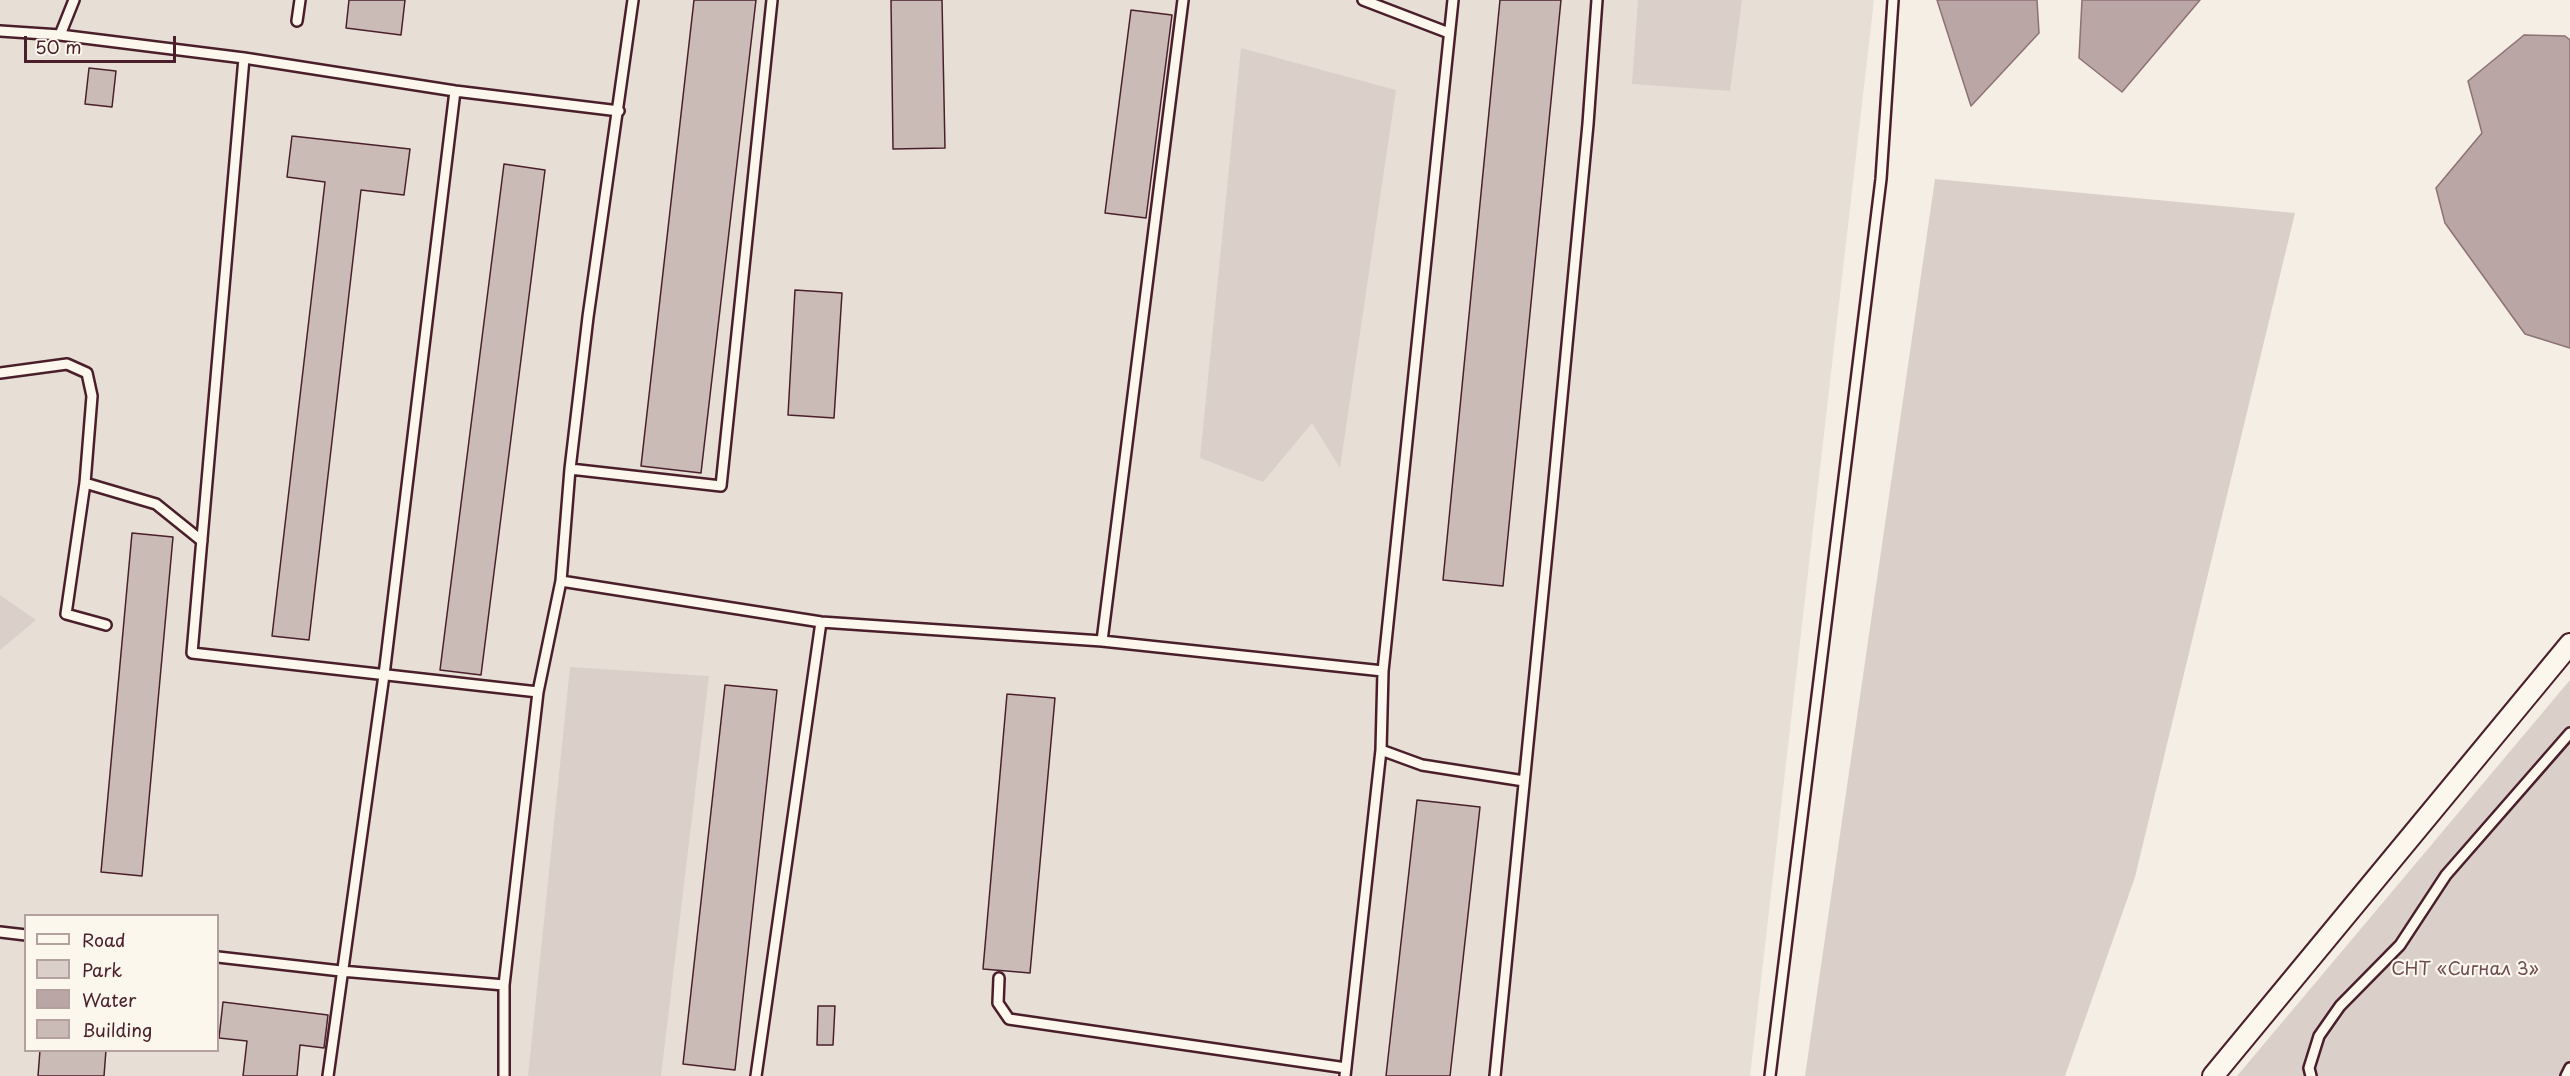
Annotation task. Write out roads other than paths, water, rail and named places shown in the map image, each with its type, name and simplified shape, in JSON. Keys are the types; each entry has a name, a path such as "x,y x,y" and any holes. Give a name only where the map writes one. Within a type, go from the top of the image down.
{"street":[{"path":"2213,1076 2570,644"}],"lane":[{"path":"60,35 74,0"},
{"path":"297,21 300,0"},
{"path":"504,1076 504,985 538,692 561,581 570,469 588,317 633,0"},
{"path":"570,469 721,486 772,0"},
{"path":"1102,640 1183,0"},
{"path":"1363,0 1449,33"},
{"path":"999,978 998,1003 1009,1019 1346,1072 1381,750 1383,671 1453,0"},
{"path":"1495,1076 1587,135 1597,0"},
{"path":"1770,1076 1881,179 1893,0"},
{"path":"0,31 60,35 244,58 455,91 619,111"},
{"path":"244,58 192,653 538,692"},
{"path":"328,1076 384,675 455,91"},
{"path":"0,373 67,364 87,373 92,396 85,483 66,614 106,625"},
{"path":"85,483 156,504 202,540"},
{"path":"561,581 821,622 1102,640 1383,671"},
{"path":"756,1076 821,622"},
{"path":"2311,1076 2309,1068 2319,1036 2340,1006 2400,945 2446,874 2570,733"},
{"path":"1381,750 1422,765 1524,781"},
{"path":"0,932 24,935"},
{"path":"219,957 341,971 504,985"},
{"path":"2566,1076 2570,1068"}],"water":[{"path":"1937,0 2037,0 2039,33 1971,106"},
{"path":"2082,0 2200,0 2122,92 2079,58"},
{"path":"2524,35 2565,36 2570,40 2570,348 2525,334 2445,223 2436,188 2482,133 2468,81"}],"park label":[{"name":"СНТ «Сигнал 3»","path":"2465,970"}]}
